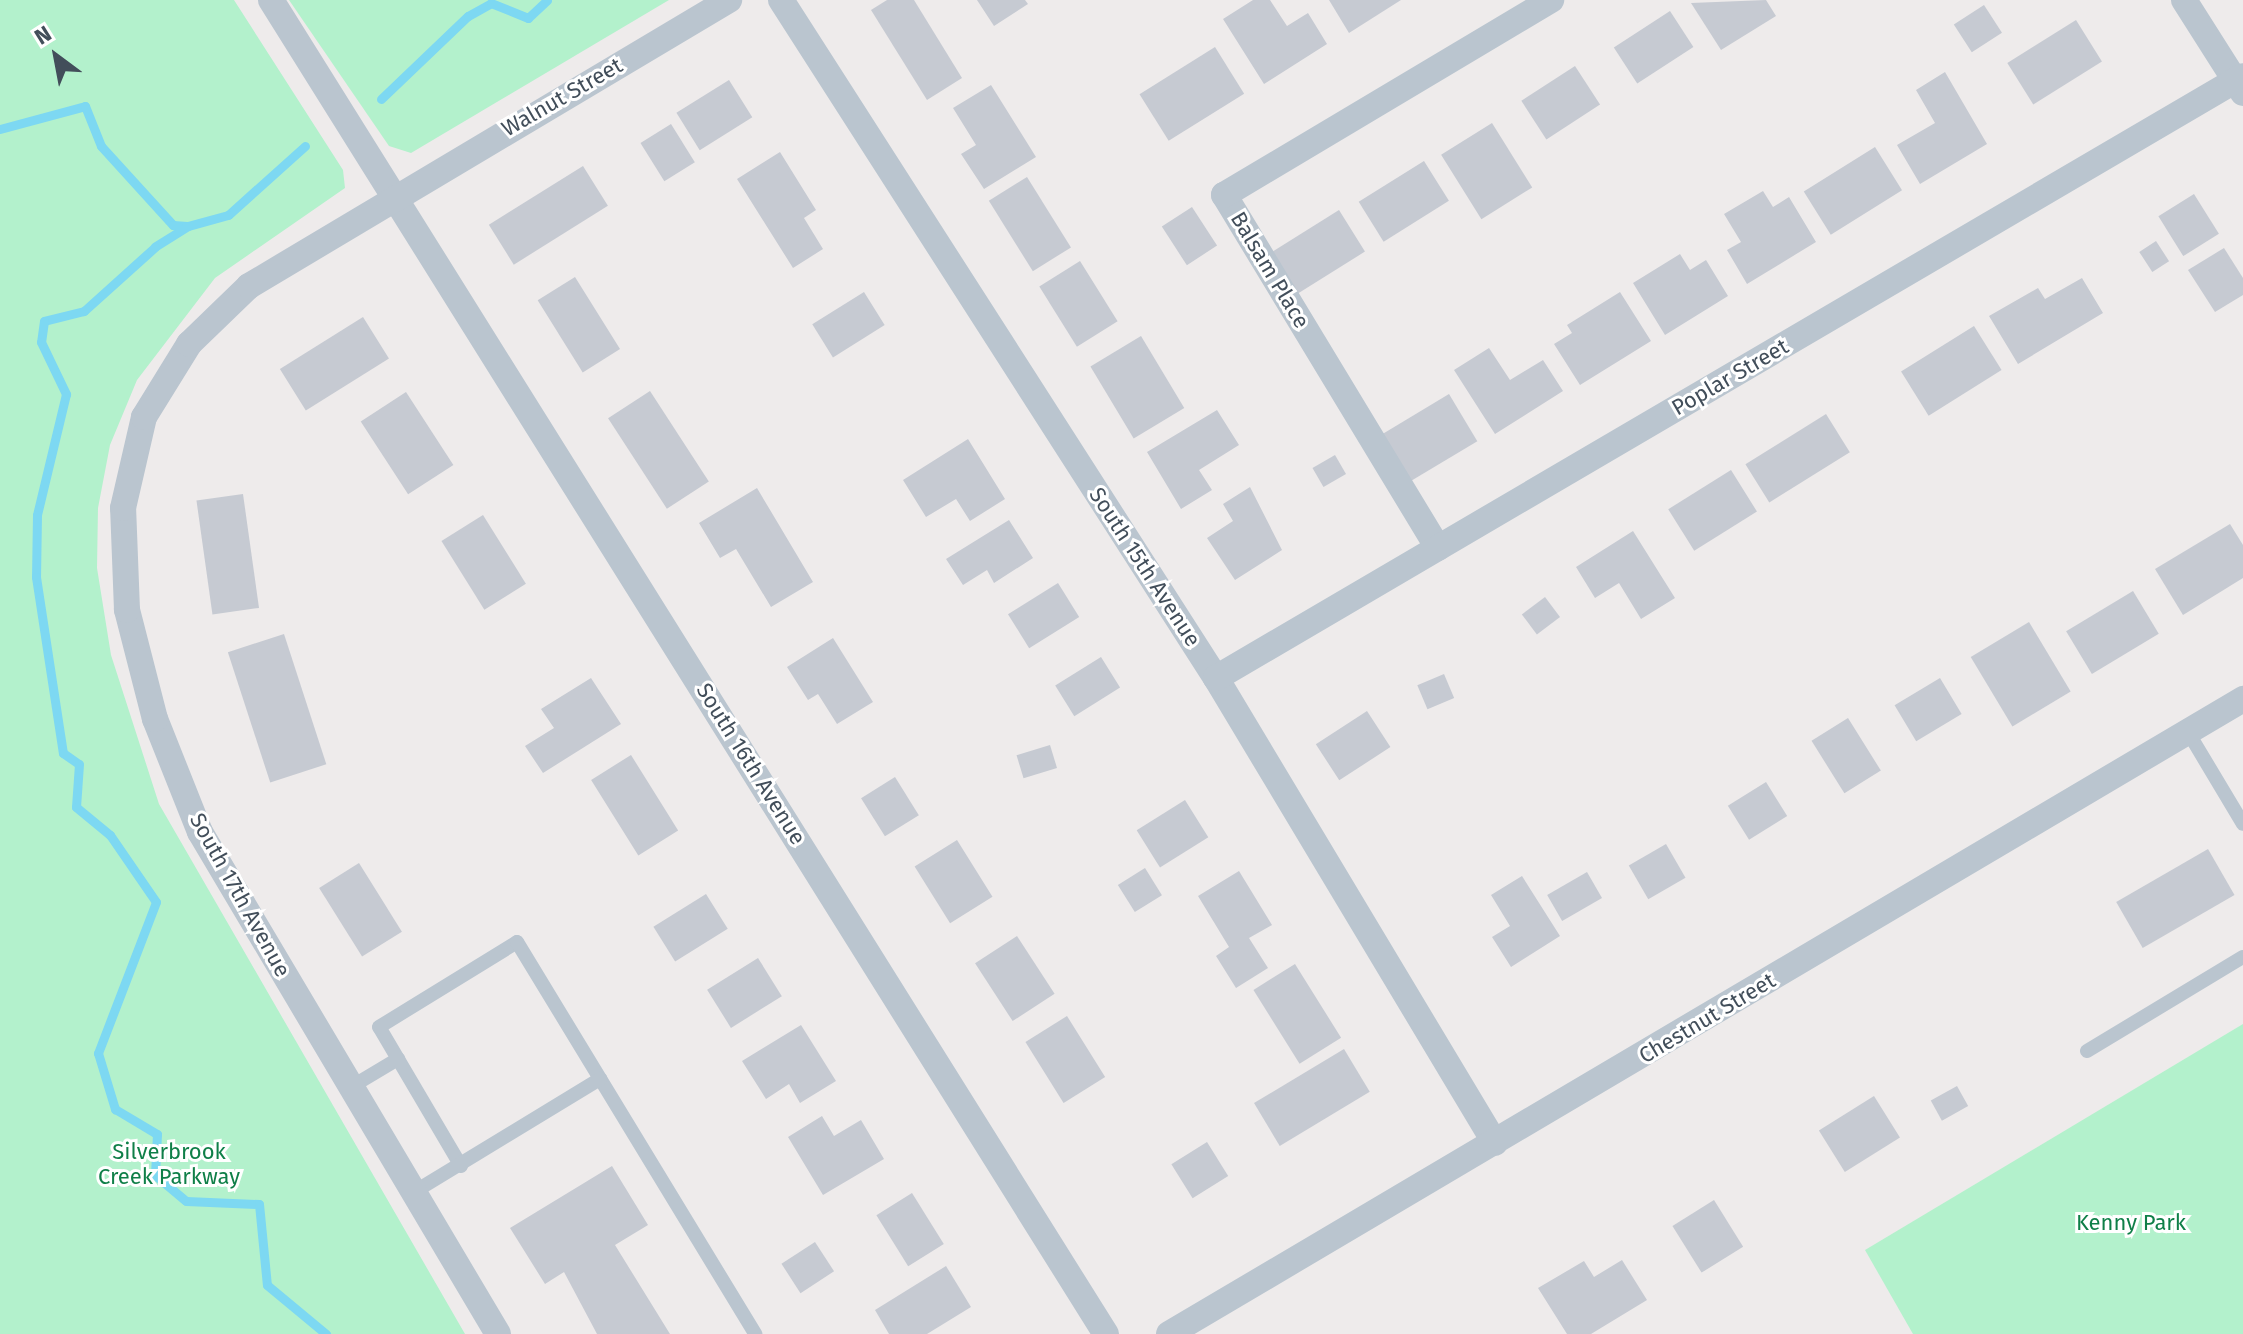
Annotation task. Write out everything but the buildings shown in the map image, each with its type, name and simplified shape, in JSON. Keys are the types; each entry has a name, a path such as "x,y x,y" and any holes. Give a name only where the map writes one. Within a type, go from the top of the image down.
{"street":[{"name":"South 16th Avenue","path":"271,0 1106,1334"},
{"name":"Walnut Street","path":"395,194 729,0"},
{"name":"South 15th Avenue","path":"781,0 1216,678 1495,1143"},
{"name":"Balsam Place","path":"1438,548 1224,195 1551,0"},
{"path":"2184,0 2240,83"},
{"name":"Poplar Street","path":"1216,678 2240,83"},
{"name":"South 17th Avenue","path":"395,194 249,286 189,344 144,417 123,508 127,610 172,762 200,832 498,1334"},
{"name":"Chestnut Street","path":"1169,1334 2243,699"}],"lane":[{"path":"2188,732 2243,824"},
{"path":"461,1166 379,1027 517,942 755,1334"},
{"path":"2087,1051 2243,957"},
{"path":"351,1087 398,1059"},
{"path":"414,1192 600,1079"}],"green space":[{"name":"Silverbrook Creek Parkway","path":"0,0 234,0 343,170 345,188 215,278 137,380 110,445 98,508 97,568 111,655 159,804 465,1334 0,1334"},
{"path":"289,0 669,0 411,153 389,146"},
{"name":"Kenny Park","path":"2243,1024 2243,1334 1913,1334 1865,1250"}],"waterway":[{"path":"381,99 468,16 491,3 528,18 547,0"},
{"path":"0,129 85,106 101,146 173,225 187,226"},
{"path":"305,146 228,215 188,226 155,247 84,311 44,321 41,342 66,394 37,515 36,577 63,753 79,764 76,807 110,835 156,902 98,1053 115,1109 157,1134 155,1175 186,1201 259,1204 267,1285 326,1334"}]}
